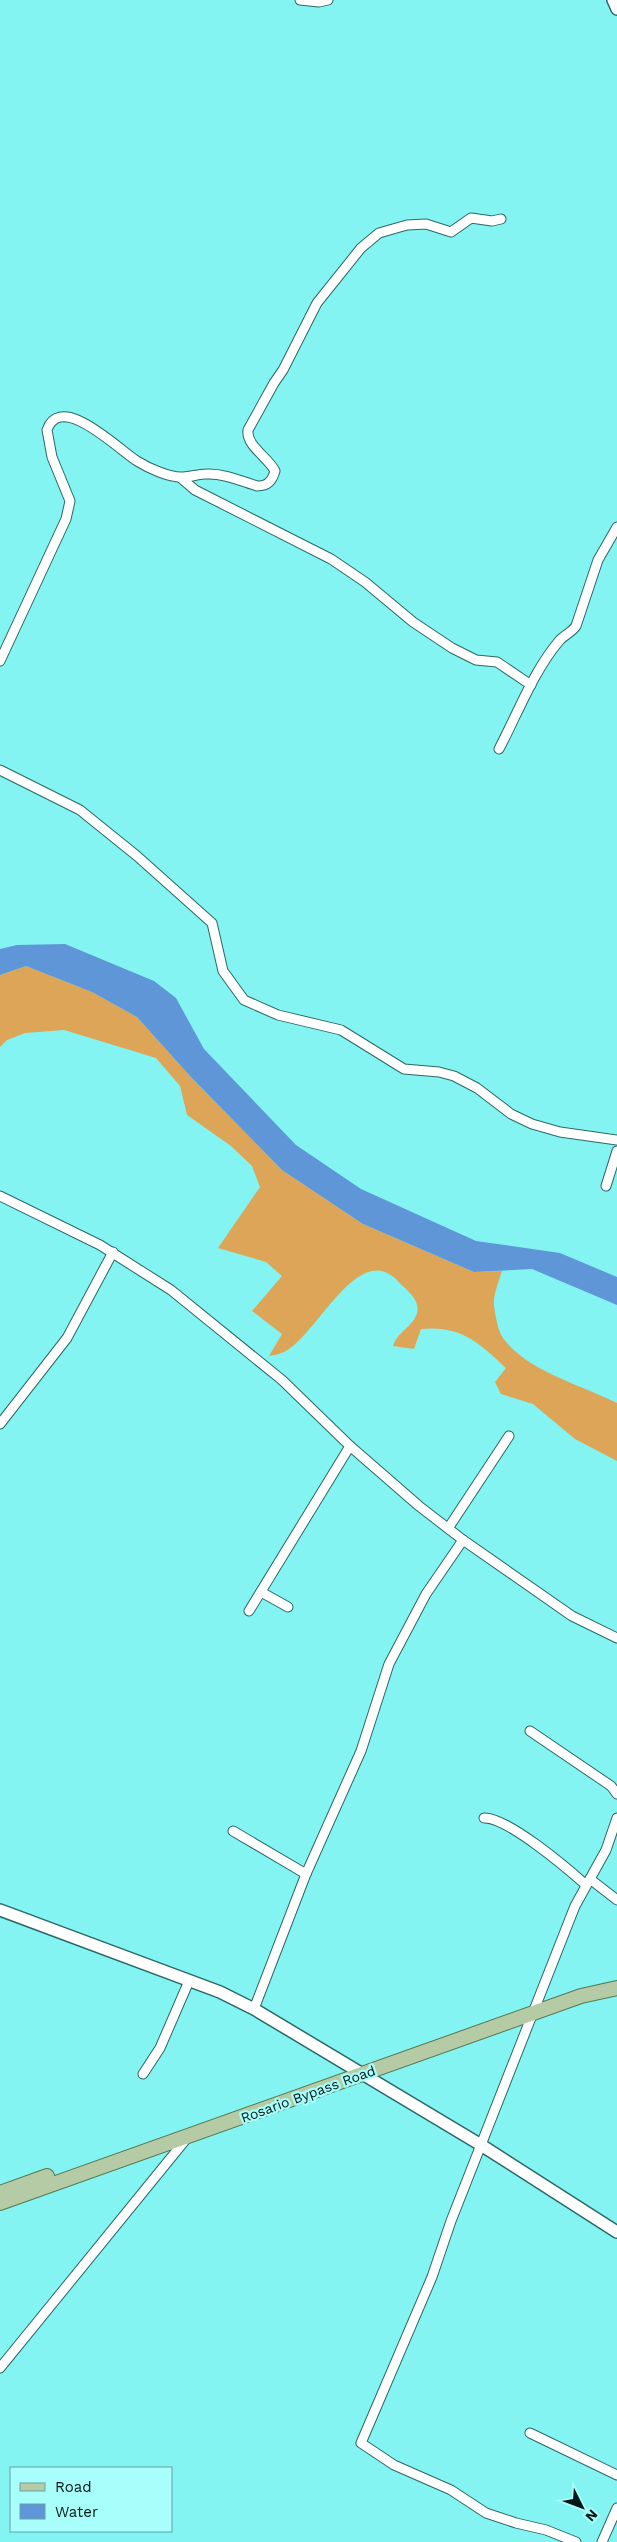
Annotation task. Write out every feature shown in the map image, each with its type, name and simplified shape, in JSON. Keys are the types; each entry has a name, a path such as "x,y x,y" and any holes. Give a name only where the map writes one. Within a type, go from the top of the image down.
{"main road":[{"name":"Rosario Bypass Road","path":"0,2203 188,2136 359,2071 604,1982 617,1980"},
{"name":"Rosario Bypass Road","path":"536,2007 617,1988"},
{"name":"Rosario Bypass Road","path":"0,2193 359,2071"}],"street":[{"path":"300,0 318,2 328,0"},
{"path":"613,0 617,9"},
{"path":"181,478 204,473 222,475 257,486 268,484 275,470 268,459 250,442 248,430 283,370 317,303 378,233 407,225 426,224 451,232 471,218 492,221 501,219"},
{"path":"0,661 66,519 70,502 52,457 47,430 50,422 61,416 83,424 106,436 137,461 181,478 195,490 331,559 365,582 413,622 452,648 476,660 496,662 530,684"},
{"path":"499,749 530,684 559,641 572,632 576,626 598,560 617,527"},
{"path":"0,770 80,810 137,856 212,923 222,971 244,1000 278,1016 341,1030 404,1069 439,1072 454,1076 477,1088 511,1114 532,1124 560,1132 617,1140"},
{"path":"606,1186 617,1151"},
{"path":"0,1196 113,1252 171,1290 229,1336 305,1401 350,1446 397,1488 449,1527 463,1540 572,1616 617,1638"},
{"path":"0,1424 66,1338 113,1252"},
{"path":"449,1527 510,1436"},
{"path":"249,1611 350,1446"},
{"path":"254,2010 306,1874 361,1750 392,1656 426,1594 463,1540"},
{"path":"261,1592 288,1608"},
{"path":"530,1731 610,1786 617,1794"},
{"path":"484,1818 499,1820 564,1866 617,1900"},
{"path":"576,2542 546,2530 486,2513 451,2490 394,2465 361,2443 421,2305 481,2145 575,1906 606,1850 617,1818"},
{"path":"233,1831 306,1874"},
{"path":"0,1910 220,1992 359,2071 481,2145 617,2232"},
{"path":"143,2074 160,2048 189,1981"},
{"path":"0,2368 188,2136"},
{"path":"530,2433 617,2475"},
{"path":"602,2542 617,2508"}],"shaded area":[{"path":"26,966 92,992 137,1017 190,1076 282,1170 363,1224 474,1272 502,1271 494,1301 501,1335 513,1350 526,1360 556,1376 617,1403 617,1461 575,1439 533,1404 501,1394 495,1382 506,1368 487,1351 468,1338 447,1330 421,1329 414,1349 393,1346 398,1336 415,1318 418,1309 412,1295 389,1274 375,1271 361,1275 334,1300 295,1344 284,1352 269,1356 282,1334 252,1311 282,1276 266,1262 218,1248 260,1187 252,1166 231,1146 187,1115 180,1086 156,1058 64,1030 25,1033 7,1040 0,1047 0,975"}],"water":[{"path":"65,944 154,981 176,998 204,1049 296,1145 361,1189 476,1241 560,1253 617,1277 617,1305 532,1269 474,1272 363,1224 282,1170 190,1076 137,1017 92,992 26,966 0,975 0,949 17,945"}]}
